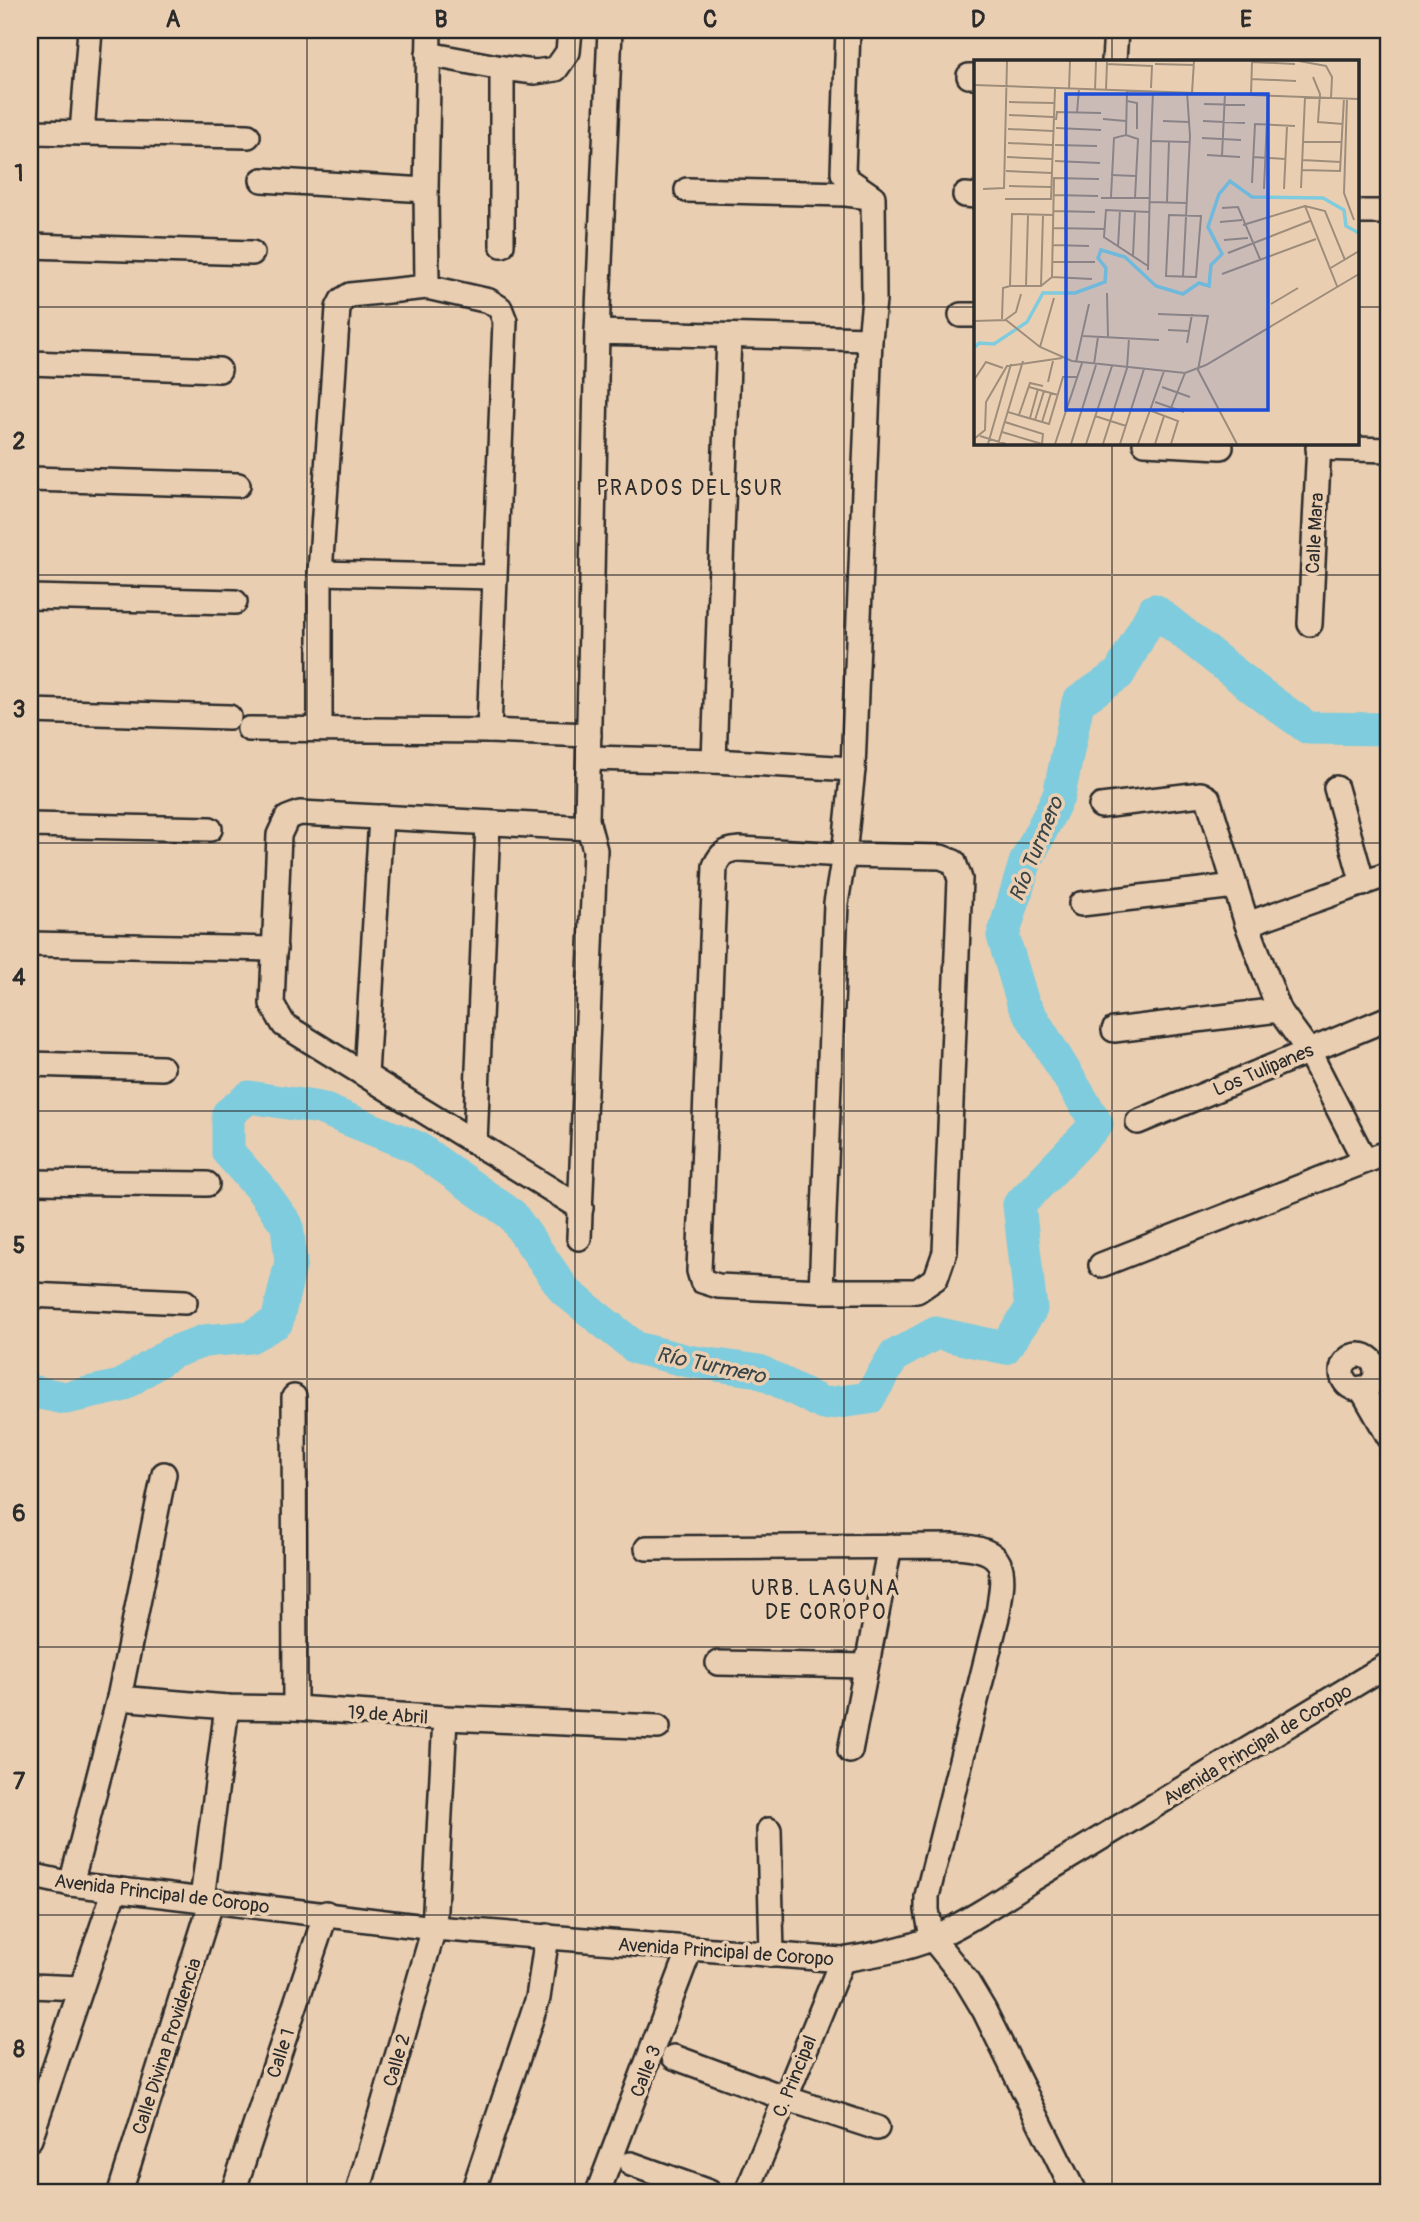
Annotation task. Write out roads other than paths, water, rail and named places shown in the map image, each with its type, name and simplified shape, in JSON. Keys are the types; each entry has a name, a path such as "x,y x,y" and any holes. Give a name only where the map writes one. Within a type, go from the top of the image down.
{"street":[{"path":"82,133 90,30"},
{"path":"427,287 429,30"},
{"path":"428,54 535,72 556,69 568,52 570,30"},
{"path":"579,1238 595,850 586,820 597,332 610,30"},
{"path":"848,30 843,173 873,197"},
{"path":"1114,60 1115,30"},
{"path":"502,68 502,245"},
{"path":"30,132 248,136"},
{"path":"262,180 426,190"},
{"path":"687,190 873,197"},
{"path":"821,1291 836,903 853,769 870,339 874,300 873,197"},
{"path":"1360,212 1389,212"},
{"path":"30,246 251,253"},
{"path":"320,729 320,573 338,308 342,300 351,295 427,287 489,301 500,308 505,321 489,732"},
{"path":"597,332 870,339"},
{"path":"715,761 729,336"},
{"path":"30,363 219,370"},
{"path":"1164,444 1221,447"},
{"path":"1319,445 1389,450"},
{"name":"Calle Mara","path":"1310,624 1319,445"},
{"path":"30,479 238,485"},
{"path":"320,573 494,578"},
{"path":"30,597 235,602"},
{"path":"30,712 229,717"},
{"path":"249,729 589,735"},
{"path":"589,758 715,761 853,769"},
{"path":"1336,788 1363,884"},
{"path":"1101,806 1205,795 1208,798 1247,924 1279,1010 1308,1050 1366,1161"},
{"path":"581,1208 284,1025 272,1004 279,835 287,818 300,813 589,828"},
{"path":"366,1075 381,817"},
{"path":"475,1143 488,823"},
{"path":"30,825 210,829"},
{"path":"727,850 941,857 954,862 960,880 945,1252 936,1278 917,1291 821,1291 718,1286 702,1281 699,1271 715,866 720,855 727,850"},
{"path":"1247,924 1389,874"},
{"path":"1081,904 1236,886"},
{"path":"30,944 275,948"},
{"path":"1114,1030 1279,1010"},
{"name":"Los Tulipanes","path":"1138,1122 1389,1018"},
{"path":"30,1064 162,1068"},
{"path":"1101,1265 1389,1152"},
{"path":"30,1182 207,1184"},
{"path":"30,1295 185,1302"},
{"path":"1389,1411 1367,1385 1389,1437"},
{"path":"294,1397 295,1708"},
{"path":"71,1884 119,1698 164,1474"},
{"path":"849,1751 890,1546"},
{"path":"647,1548 979,1547 998,1561 1003,1575 998,1613 927,1896 927,1910 932,1938 966,1980 984,2010 1074,2192"},
{"path":"718,1662 866,1665"},
{"name":"Avenida Principal de Coropo","path":"30,1875 71,1884 434,1928 842,1960 877,1955 932,1938 988,1909 1032,1879 1389,1664"},
{"name":"19 de Abril","path":"119,1698 227,1707 295,1708 445,1718 658,1727"},
{"name":"Calle Divina Providencia","path":"120,2192 207,1900 227,1707"},
{"name":"Calle 2","path":"358,2192 434,1928 445,1718"},
{"path":"769,1830 772,1955"},
{"path":"30,2139 115,1889"},
{"name":"Calle 1","path":"233,2192 326,1913"},
{"path":"473,2192 538,1998 547,1936"},
{"name":"Calle 3","path":"598,2192 691,1949"},
{"name":"C. Principal","path":"747,2192 842,1960"},
{"path":"30,1986 81,1988"},
{"path":"674,2057 877,2128"},
{"path":"631,2164 709,2192"}],"waterway":[{"name":"Río Turmero","path":"30,1391 65,1398 121,1386 171,1353 204,1341 250,1337 277,1322 291,1262 287,1225 261,1189 228,1152 228,1114 249,1097 320,1108 416,1147 512,1215 565,1291 636,1348 688,1361 759,1371 824,1404 869,1398 894,1356 936,1333 1005,1348 1031,1309 1019,1205 1097,1124 1023,1003 1003,936 1025,863 1059,795 1078,702 1119,674 1154,610 1308,728 1389,729"}],"district":[{"name":"PRADOS DEL SUR","path":"690,488"},
{"name":"URB. LAGUNA DE COROPO","path":"826,1600"}]}
